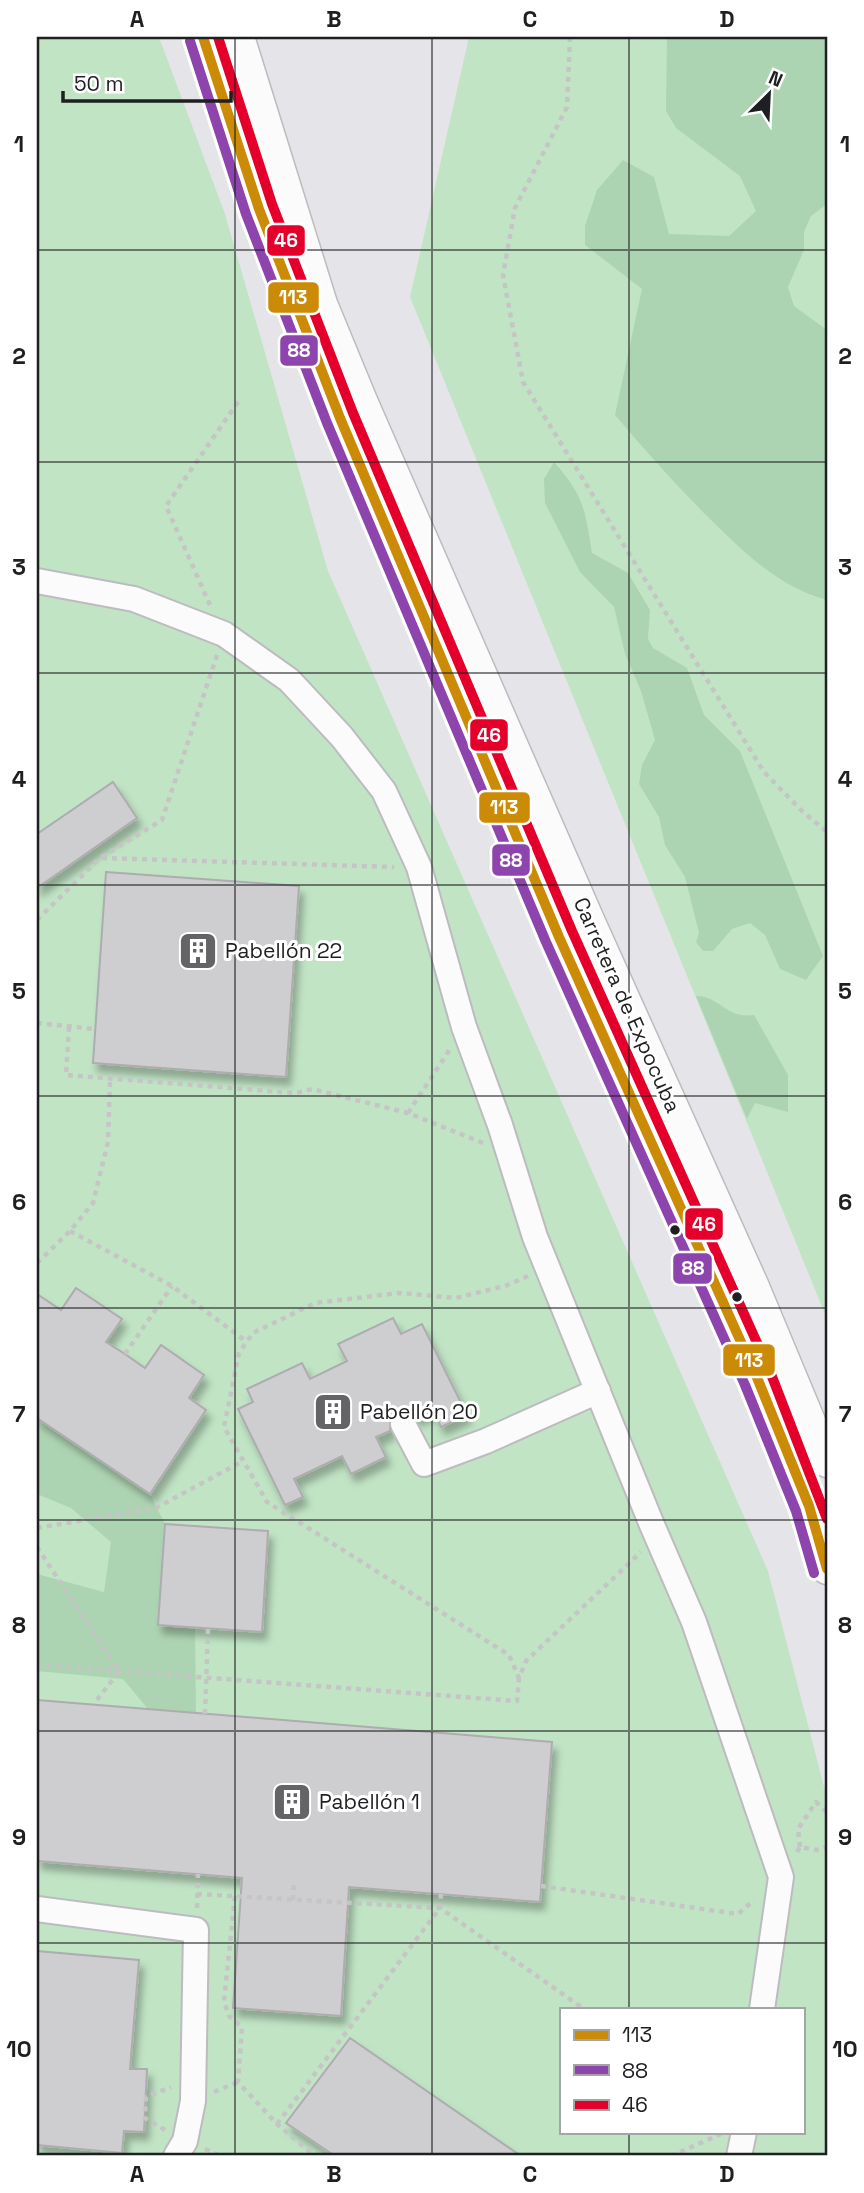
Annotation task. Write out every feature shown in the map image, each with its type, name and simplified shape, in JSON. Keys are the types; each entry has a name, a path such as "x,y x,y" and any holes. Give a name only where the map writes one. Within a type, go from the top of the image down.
{"main road":[{"name":"Carretera de Expocuba","path":"203,37 259,209 340,418 559,937 758,1380 809,1506 827,1569"},
{"name":"Carretera de Expocuba","path":"239,37 322,304 357,389 589,920 754,1287 827,1462"}],"lane":[{"path":"37,581 134,598 224,634 289,680 342,737 384,792 419,867 464,1027 509,1153 535,1237 694,1622 781,1877 762,2008"},
{"path":"403,1424 424,1464 486,1441 598,1391"},
{"path":"37,1909 196,1930 193,2101 186,2141 176,2156"},
{"path":"739,2156 744,2134"}],"path":[{"path":"570,37 567,107 515,208 503,275 523,382 764,772 827,832"},
{"path":"37,920 100,858 162,820 224,634 166,506 240,399"},
{"path":"100,858 419,867"},
{"path":"37,1023 95,1030"},
{"path":"69,1027 66,1075 296,1093 312,1089 408,1113 509,1153"},
{"path":"408,1113 464,1027"},
{"path":"37,1264 93,1203 108,1142 110,1079"},
{"path":"70,1231 172,1286 247,1342"},
{"path":"125,1354 172,1286"},
{"path":"37,1528 156,1508 243,1460"},
{"path":"37,1547 119,1671"},
{"path":"205,1714 208,1629"},
{"path":"37,1665 517,1701 519,1678"},
{"path":"94,1704 119,1671"},
{"path":"541,1886 738,1914 781,1877 800,1847 798,1829 816,1802 827,1812"},
{"path":"800,1847 817,1850 827,1847"},
{"path":"196,1930 198,1874"},
{"path":"293,1900 294,1882"},
{"path":"197,1894 440,1908 583,2008"},
{"path":"277,2124 440,1908 441,1894"},
{"path":"235,1896 224,2001 229,2016 242,2027 238,2082 277,2124 314,2156"},
{"path":"671,2156 720,2134"}],"green space":[{"path":"37,37 159,37 225,214 328,571 768,1571 827,1798 827,2156 37,2156"},
{"path":"469,37 827,37 827,1319 410,297"},
{"path":"667,37 827,37 827,204 811,216 804,232 804,250 788,287 794,306 827,330 827,600 781,580 742,549 678,486 615,415 642,289 585,245 585,226 597,190 623,160 654,177 669,234 729,236 756,211 740,176 676,128 666,111"},
{"path":"554,462 572,484 582,504 592,553 628,573 650,610 648,639 653,648 687,668 704,715 740,751 823,956 806,980 780,969 765,935 750,923 732,929 713,951 703,951 696,942 699,933 685,877 665,845 659,817 639,784 642,765 655,740 641,691 625,654 614,607 580,572 545,503 544,479"},
{"path":"696,996 711,1000 736,1014 754,1015 788,1075 788,1112 755,1103 747,1119"},
{"path":"37,1418 150,1494 165,1524 159,1625 195,1628 196,1713 148,1709 123,1679 37,1671 37,1574 104,1592 111,1542 71,1508 37,1494"}],"building":[{"path":"113,782 137,818 37,888 37,834"},
{"name":"Pabellón 22","path":"106,872 299,886 286,1077 93,1063"},
{"path":"76,1288 122,1319 106,1342 145,1368 161,1345 204,1375 189,1398 206,1410 150,1494 37,1418 37,1294 61,1310"},
{"name":"Pabellón 20","path":"393,1318 401,1334 422,1324 467,1415 441,1427 433,1410 417,1418 410,1411 397,1411 390,1417 390,1431 376,1437 386,1457 351,1474 342,1456 294,1479 303,1497 285,1505 238,1409 253,1402 247,1389 302,1363 310,1379 347,1361 338,1344"},
{"path":"165,1524 268,1531 262,1632 158,1625"},
{"name":"Pabellón 1","path":"37,1700 552,1742 540,1902 349,1887 341,2016 233,2008 242,1878 37,1861"},
{"path":"37,1951 139,1960 130,2069 147,2069 144,2132 124,2131 122,2153 37,2145"},
{"path":"350,2038 521,2156 335,2156 286,2123"}],"transit line":[{"name":"113","path":"203,37 259,209 340,418 559,937 758,1380 809,1506 827,1569"},
{"name":"46","path":"218,37 272,204 353,413 572,931 771,1374 827,1519"},
{"name":"88","path":"190,41 246,214 327,423 546,942 745,1385 796,1511 814,1573"}],"place":[{"name":"Pabellón 22","path":"198,951"},
{"name":"Pabellón 20","path":"333,1412"},
{"name":"Pabellón 1","path":"292,1802"}]}
